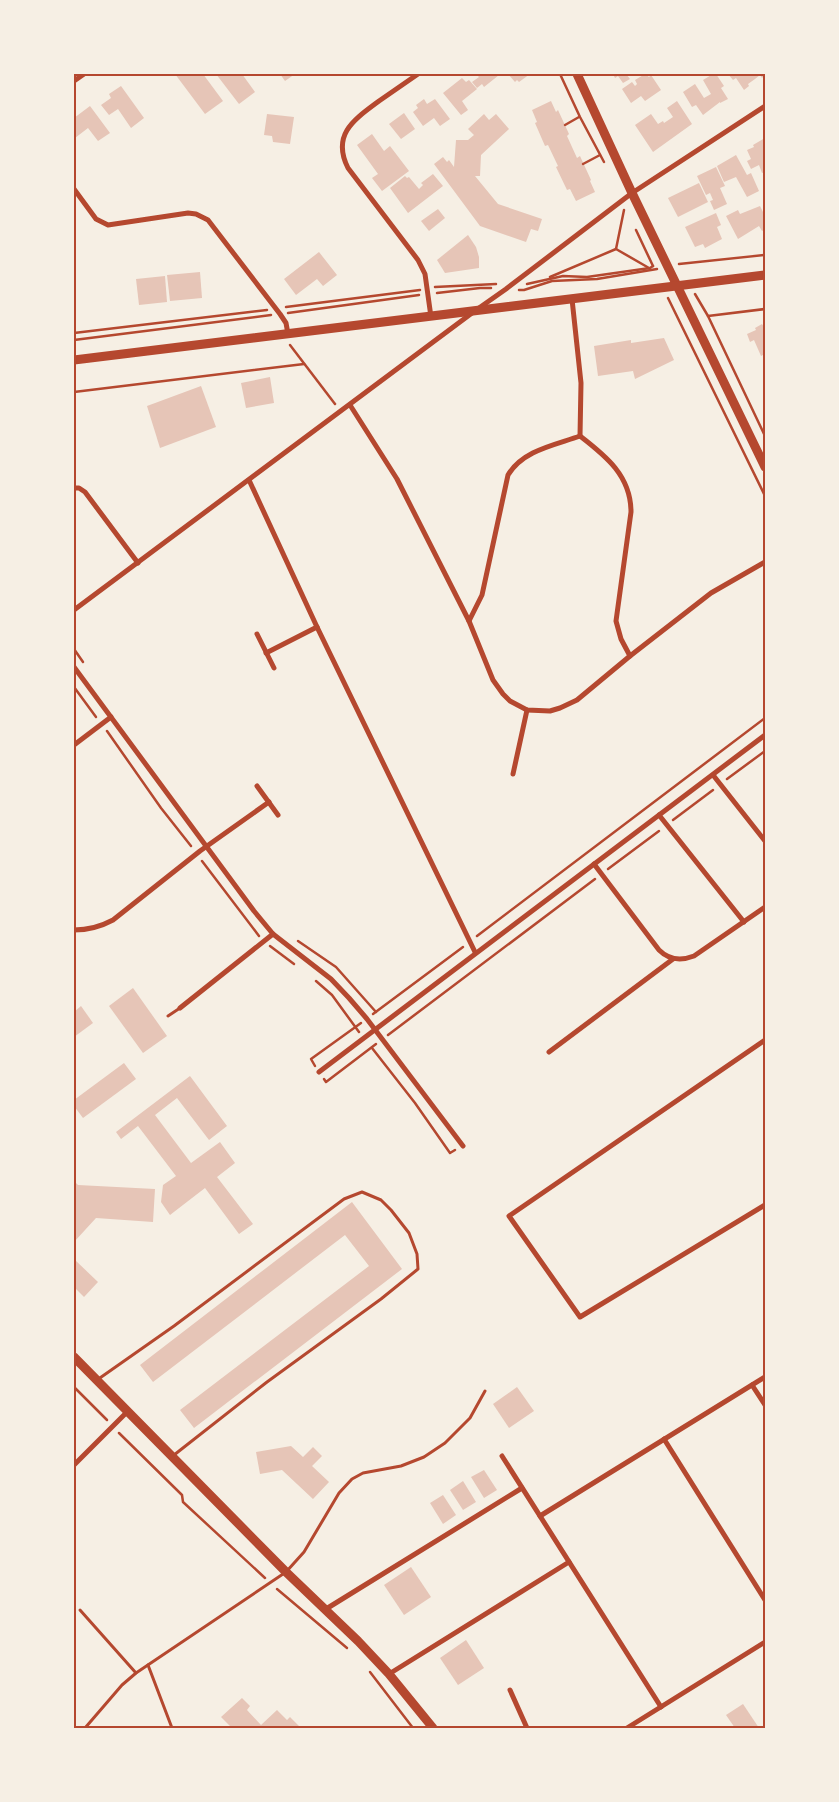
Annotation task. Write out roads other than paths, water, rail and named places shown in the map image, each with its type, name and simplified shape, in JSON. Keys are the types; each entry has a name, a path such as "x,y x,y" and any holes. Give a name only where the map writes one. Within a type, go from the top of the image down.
{"main road":[{"path":"577,74 676,286 765,467"},
{"path":"74,360 765,275"},
{"path":"74,1357 389,1674 434,1728"}],"street":[{"path":"74,81 84,74"},
{"path":"418,74 351,123 344,136 343,152 348,168 418,260 425,274 431,317"},
{"path":"74,610 474,311 512,285 632,193 765,106"},
{"path":"74,189 96,219 108,225 188,213 203,216 213,225 275,307 286,323 285,335"},
{"path":"572,299 581,383 580,436"},
{"path":"350,405 397,479 469,621 489,672 497,687 510,701 527,710 550,711 569,705 711,593 765,562"},
{"path":"469,621 482,595 504,487 511,470 520,460 532,453 580,436"},
{"path":"580,436 598,450 618,470 631,497 631,512 616,621 621,639 630,656"},
{"path":"249,480 475,952"},
{"path":"74,488 79,488 85,492 138,563"},
{"path":"266,653 318,627"},
{"path":"256,634 274,668"},
{"path":"74,667 254,911 274,934 332,979 375,1029 463,1146"},
{"path":"513,774 527,710"},
{"path":"74,745 111,717"},
{"path":"319,1072 475,952 765,735"},
{"path":"713,775 765,841"},
{"path":"257,786 278,815"},
{"path":"74,930 101,927 113,920 206,847 269,802"},
{"path":"659,815 744,922"},
{"path":"594,864 659,950 673,959 680,960 694,956 765,907"},
{"path":"180,1008 274,934"},
{"path":"549,1052 673,959"},
{"path":"765,1040 509,1216 580,1317 765,1205"},
{"path":"540,1516 765,1377"},
{"path":"752,1385 765,1406"},
{"path":"74,1465 128,1411"},
{"path":"664,1439 765,1600"},
{"path":"502,1456 661,1707"},
{"path":"326,1610 522,1488"},
{"path":"389,1674 569,1562"},
{"path":"627,1728 765,1642"},
{"path":"510,1690 527,1728"}],"lane":[{"path":"168,1016 180,1008"},
{"path":"97,1380 174,1326 344,1199 362,1192 381,1200 391,1210 409,1233 417,1254 418,1269 172,1456"},
{"path":"85,1728 122,1684 136,1673 286,1572 304,1552 339,1493 352,1479 363,1473 401,1466 424,1457 445,1443 470,1418 485,1391"},
{"path":"80,1610 136,1673"},
{"path":"148,1665 172,1728"}]}
